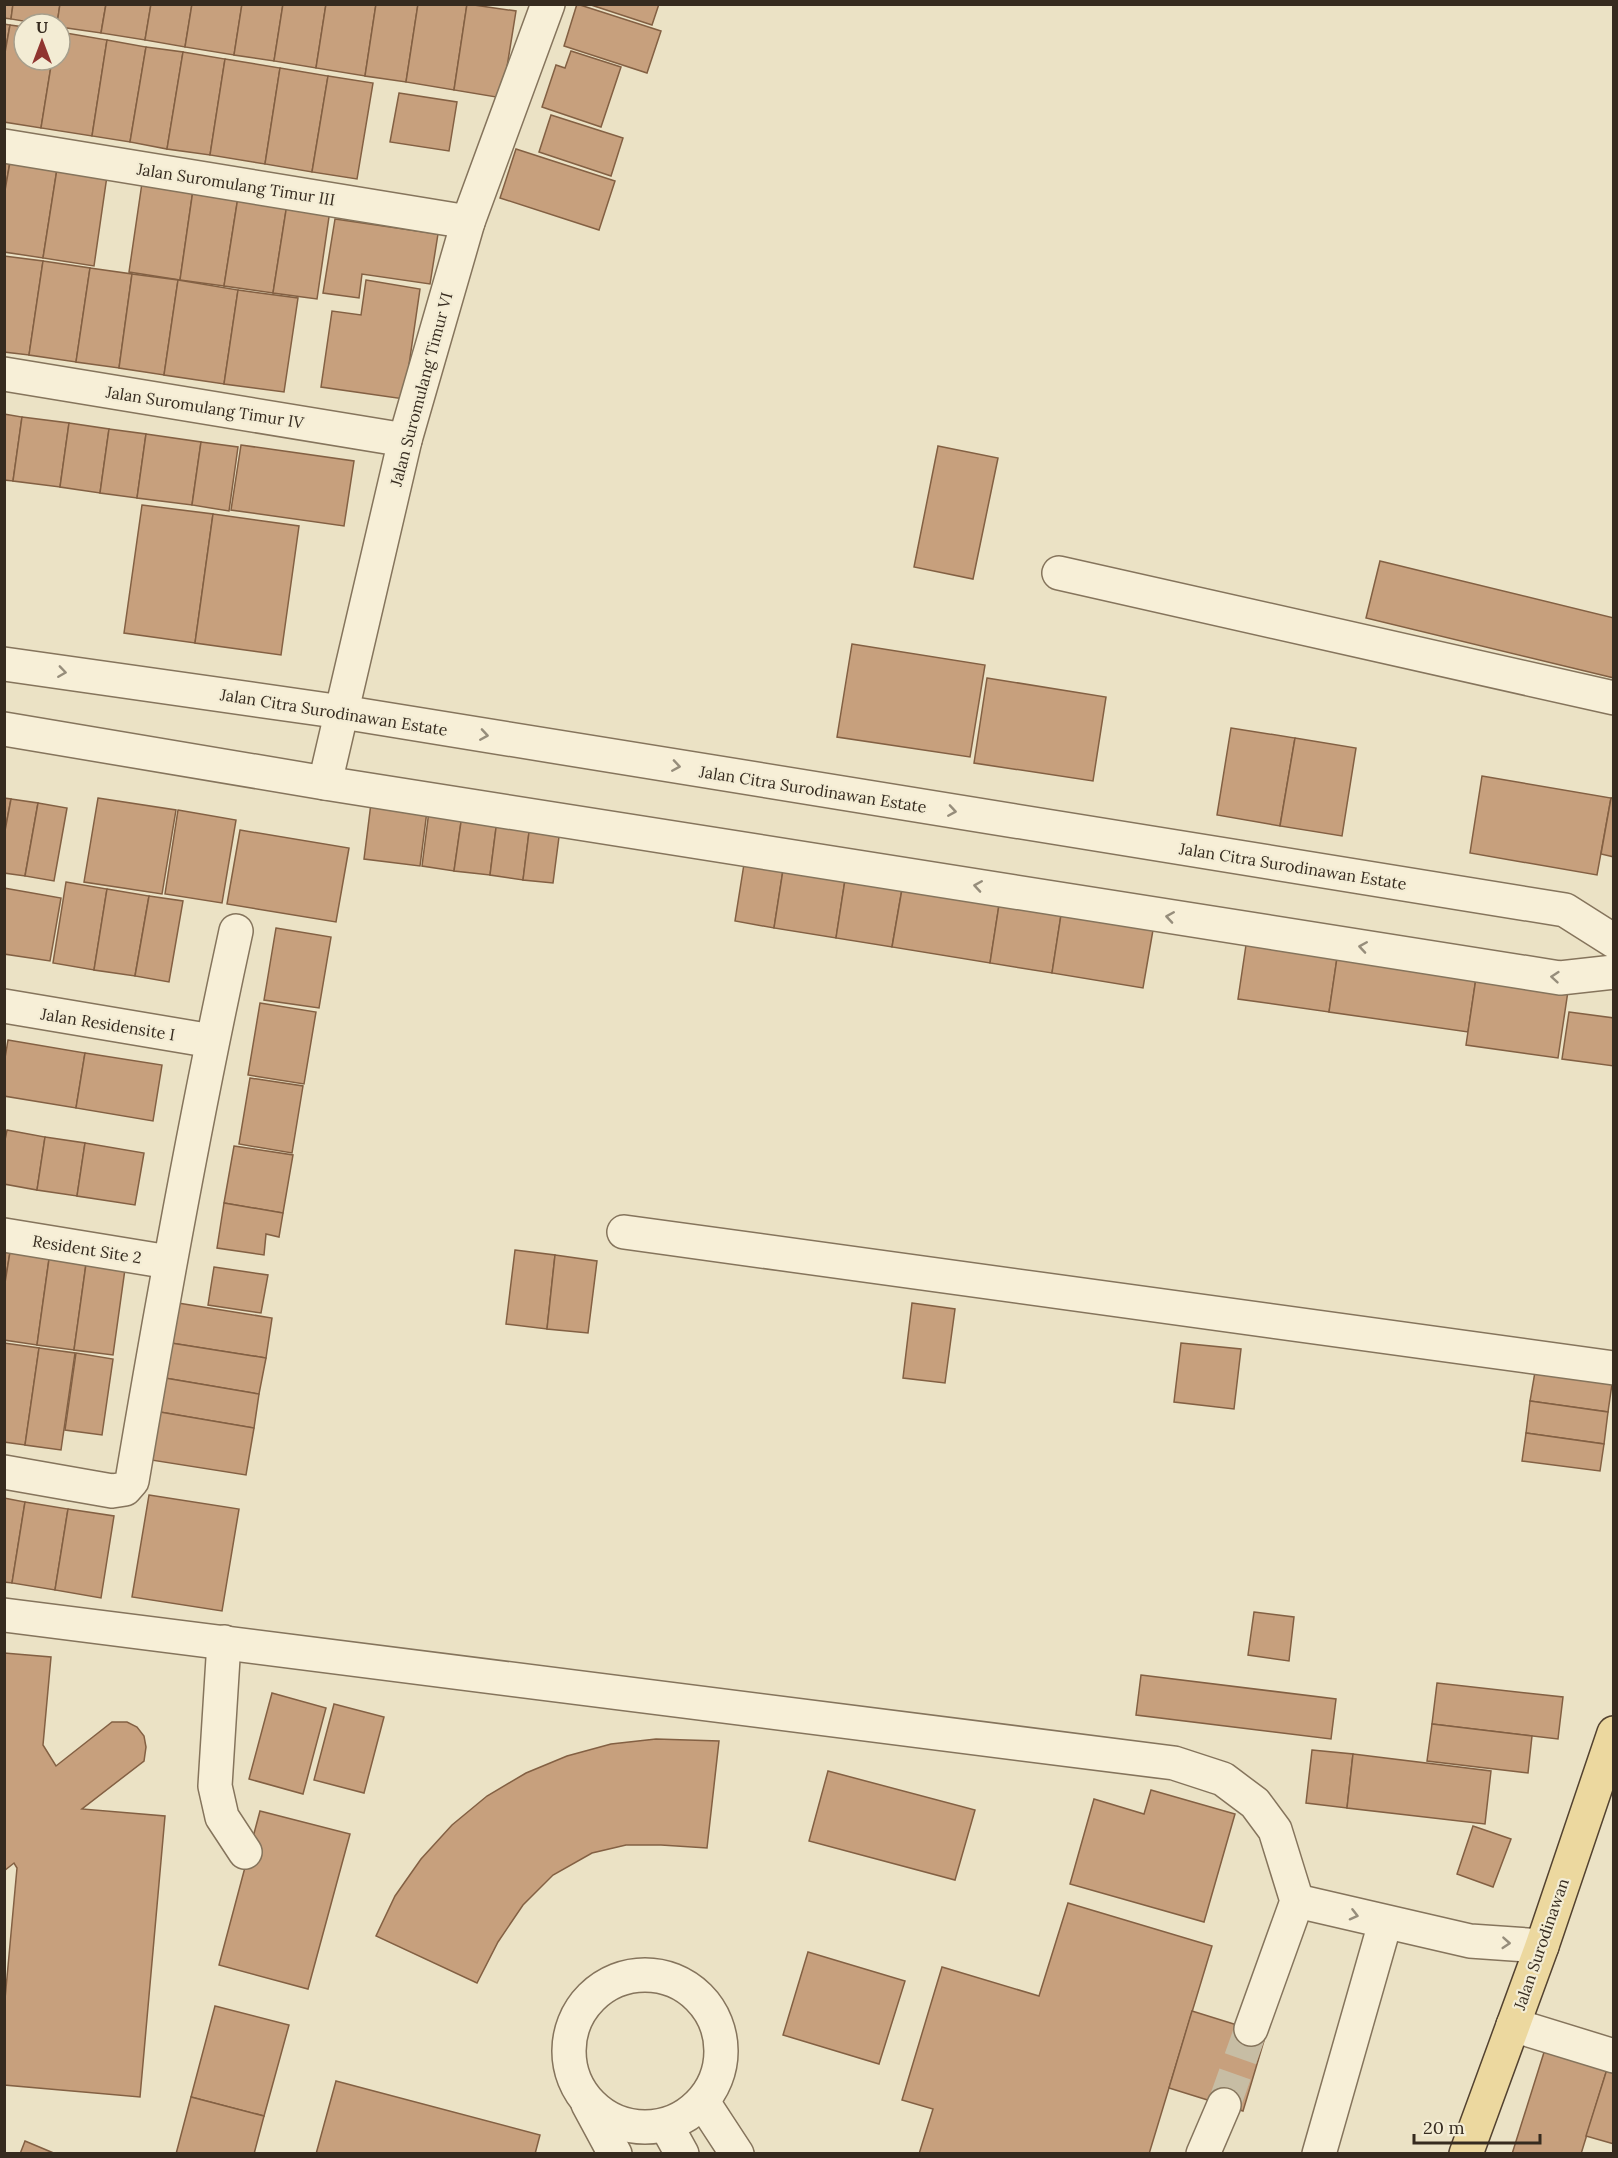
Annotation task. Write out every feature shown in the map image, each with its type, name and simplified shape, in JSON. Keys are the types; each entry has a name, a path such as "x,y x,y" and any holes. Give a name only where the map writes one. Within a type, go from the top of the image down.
{"main road":[{"name":"Jalan Surodinawan","path":"1466,2154 1542,1946 1614,1733"}],"street":[{"name":"Jalan Suromulang Timur VI","path":"325,783 405,440 468,222 548,4"},
{"name":"Jalan Suromulang Timur III","path":"4,146 468,222"},
{"name":"Jalan Suromulang Timur IV","path":"4,374 405,440"},
{"path":"1059,573 1614,698"},
{"name":"Jalan Citra Surodinawan Estate","path":"4,664 342,712 1564,910 1614,941"},
{"path":"4,729 325,783 1560,978 1614,972"},
{"path":"4,1472 112,1491 125,1489 132,1481 170,1262 212,1041 236,931"},
{"name":"Jalan Residensite I","path":"4,1006 212,1041"},
{"path":"624,1232 1614,1368"},
{"name":"Resident Site 2","path":"4,1235 170,1262"},
{"path":"4,1615 1174,1763 1223,1779 1255,1803 1275,1830 1297,1901 1251,2029"},
{"path":"224,1642 215,1786 222,1817 245,1852"},
{"path":"1297,1901 1470,1941 1542,1946"},
{"path":"1319,2154 1385,1923"},
{"path":"615,2154 574,2082 569,2061 569,2039 576,2018 588,2000 604,1986 624,1977 646,1974 668,1978 688,1988 704,2002 716,2020 721,2042 721,2063 714,2084 703,2102 656,2135"},
{"path":"1513,2025 1614,2056"},
{"path":"586,2100 602,2115 656,2135 682,2154"},
{"path":"703,2102 737,2154"},
{"path":"1203,2154 1224,2105"}],"building":[{"path":"4,4 13,4 11,19 4,18"},
{"path":"13,4 60,4 59,12 12,12 11,19"},
{"path":"60,4 106,4 101,33 72,29 72,12 59,12"},
{"path":"106,4 151,4 145,40 101,33"},
{"path":"151,4 192,4 185,47 145,40"},
{"path":"192,4 242,4 234,55 185,47"},
{"path":"242,4 283,4 274,61 234,55"},
{"path":"283,4 326,4 316,68 274,61"},
{"path":"326,4 376,4 365,76 316,68"},
{"path":"376,4 418,4 406,82 365,76"},
{"path":"418,4 467,4 454,90 406,82"},
{"path":"467,4 516,11 502,98 454,90"},
{"path":"577,4 661,31 647,73 564,46"},
{"path":"588,4 659,4 652,25"},
{"path":"4,24 10,25 4,58"},
{"path":"10,25 12,25 12,72 50,72 41,128 4,122 4,58"},
{"path":"72,34 107,40 92,136 41,128 50,72 72,72"},
{"path":"107,40 146,47 130,142 92,136"},
{"path":"146,47 183,52 167,149 130,142"},
{"path":"571,51 621,67 601,127 542,107 556,65 565,68"},
{"path":"183,52 225,59 210,155 167,149"},
{"path":"225,59 280,68 265,164 210,155"},
{"path":"280,68 328,76 312,172 265,164"},
{"path":"328,76 373,83 357,179 312,172"},
{"path":"399,93 457,102 449,151 390,142"},
{"path":"551,115 623,138 611,176 539,152"},
{"path":"516,149 615,181 599,230 500,198"},
{"path":"4,161 10,162 4,196"},
{"path":"10,162 57,169 43,258 4,252 4,196"},
{"path":"57,169 107,176 94,266 43,258"},
{"path":"142,183 193,190 180,280 129,272"},
{"path":"193,190 238,197 224,286 180,280"},
{"path":"238,197 287,204 273,293 224,286"},
{"path":"287,204 330,210 317,299 273,293"},
{"path":"335,219 438,234 430,284 362,274 359,298 323,293"},
{"path":"4,256 43,261 29,355 4,352"},
{"path":"43,261 90,268 76,362 29,355"},
{"path":"90,268 132,274 119,368 76,362"},
{"path":"132,274 178,280 164,375 119,368"},
{"path":"178,280 238,290 224,384 164,375"},
{"path":"366,280 420,289 404,399 321,387 332,311 361,315"},
{"path":"238,290 298,298 284,392 224,384"},
{"path":"4,414 22,417 13,481 4,480"},
{"path":"22,417 69,423 60,487 13,481"},
{"path":"69,423 109,429 100,493 60,487"},
{"path":"109,429 146,434 137,498 100,493"},
{"path":"146,434 201,442 192,505 137,498"},
{"path":"201,442 238,447 229,511 192,505"},
{"path":"241,445 354,461 344,526 231,510"},
{"path":"938,446 998,458 973,579 914,567"},
{"path":"142,505 213,514 195,643 124,633"},
{"path":"213,514 299,526 281,655 195,643"},
{"path":"1380,561 1614,618 1614,678 1366,618"},
{"path":"852,644 985,665 970,757 837,737"},
{"path":"987,678 1106,697 1093,781 974,763"},
{"path":"1231,728 1295,738 1280,826 1217,815"},
{"path":"1295,738 1356,748 1342,836 1280,826"},
{"path":"1482,776 1611,798 1597,875 1470,853"},
{"path":"4,798 11,799 4,836"},
{"path":"98,798 176,810 162,894 84,882"},
{"path":"1611,798 1614,798 1614,857 1601,854"},
{"path":"11,799 38,803 25,876 4,873 4,836"},
{"path":"38,803 67,808 54,881 25,876"},
{"path":"371,803 427,811 420,866 364,859"},
{"path":"178,810 236,820 222,903 165,894"},
{"path":"429,811 462,815 454,871 422,866"},
{"path":"462,815 497,820 490,875 454,871"},
{"path":"497,820 530,824 523,880 490,875"},
{"path":"530,824 560,829 553,883 523,880"},
{"path":"240,830 349,848 336,922 227,904"},
{"path":"744,864 783,870 774,928 735,921"},
{"path":"783,870 845,880 836,938 774,928"},
{"path":"845,880 902,889 892,947 836,938"},
{"path":"66,882 107,889 94,970 53,963"},
{"path":"4,888 61,898 50,961 4,954"},
{"path":"107,889 149,896 135,976 94,970"},
{"path":"902,889 999,905 990,963 892,947"},
{"path":"149,896 183,901 169,982 135,976"},
{"path":"999,905 1061,915 1052,973 990,963"},
{"path":"1061,915 1153,930 1143,988 1052,973"},
{"path":"276,928 331,937 319,1008 264,1000"},
{"path":"1246,945 1337,958 1329,1012 1238,999"},
{"path":"1337,958 1476,978 1468,1032 1329,1012"},
{"path":"1476,978 1568,991 1558,1058 1466,1045"},
{"path":"260,1003 316,1012 304,1084 248,1075"},
{"path":"1569,1012 1614,1018 1614,1066 1562,1059"},
{"path":"8,1040 85,1053 76,1108 4,1096 4,1064"},
{"path":"85,1053 162,1065 153,1121 76,1108"},
{"path":"250,1078 303,1086 292,1153 239,1144"},
{"path":"7,1130 45,1137 37,1190 4,1184 4,1145"},
{"path":"45,1137 85,1143 77,1196 37,1190"},
{"path":"85,1143 144,1153 135,1205 77,1196"},
{"path":"234,1146 293,1155 283,1213 224,1203"},
{"path":"224,1203 283,1213 279,1237 266,1234 264,1255 217,1248"},
{"path":"4,1245 11,1246 4,1289"},
{"path":"11,1246 50,1252 37,1345 4,1340 4,1289"},
{"path":"515,1250 555,1255 547,1329 506,1324"},
{"path":"50,1252 87,1257 74,1350 37,1345"},
{"path":"555,1255 597,1261 588,1333 547,1329"},
{"path":"87,1257 126,1262 113,1355 74,1350"},
{"path":"214,1267 268,1275 261,1313 208,1305"},
{"path":"178,1303 272,1318 266,1358 171,1343"},
{"path":"912,1303 955,1309 945,1383 903,1378"},
{"path":"4,1343 39,1348 25,1445 4,1442"},
{"path":"171,1343 266,1358 259,1394 165,1378"},
{"path":"1181,1343 1241,1349 1234,1409 1174,1402"},
{"path":"39,1348 75,1353 61,1450 25,1445"},
{"path":"76,1353 113,1359 102,1435 65,1430"},
{"path":"1536,1366 1613,1377 1608,1412 1530,1401"},
{"path":"165,1378 259,1394 254,1428 160,1412"},
{"path":"1530,1401 1608,1412 1604,1444 1526,1433"},
{"path":"160,1412 254,1428 246,1475 151,1460"},
{"path":"1526,1433 1604,1444 1600,1471 1522,1461"},
{"path":"149,1495 239,1509 222,1611 132,1597"},
{"path":"4,1498 25,1502 12,1583 4,1582"},
{"path":"25,1502 68,1509 55,1590 12,1583"},
{"path":"68,1509 114,1516 101,1598 55,1590"},
{"path":"1254,1612 1294,1617 1289,1661 1248,1655"},
{"path":"4,1653 51,1657 43,1745 56,1766 112,1722 127,1722 137,1727 144,1736 146,1747 144,1761 82,1809 165,1816 140,2097 4,2085 4,2010 17,1868 14,1863 4,1871"},
{"path":"1141,1675 1336,1699 1331,1739 1136,1715"},
{"path":"1437,1683 1563,1697 1558,1739 1432,1724"},
{"path":"272,1693 326,1708 303,1794 249,1779"},
{"path":"334,1704 384,1717 364,1793 314,1780"},
{"path":"1432,1724 1532,1736 1528,1773 1427,1761"},
{"path":"656,1739 719,1741 707,1848 626,1845 592,1853 553,1875 523,1905 498,1942 477,1983 376,1936 395,1896 421,1859 452,1825 487,1796 526,1773 567,1756 611,1744"},
{"path":"1312,1750 1353,1754 1347,1808 1306,1803"},
{"path":"1353,1754 1491,1771 1485,1824 1347,1808"},
{"path":"828,1771 975,1810 955,1880 809,1841"},
{"path":"1151,1790 1235,1814 1204,1922 1070,1884 1094,1799 1144,1814"},
{"path":"260,1811 350,1834 308,1989 219,1965"},
{"path":"1473,1826 1511,1839 1493,1887 1457,1874"},
{"path":"1068,1903 1212,1946 1149,2154 919,2154 933,2109 902,2100 942,1967 1039,1996"},
{"path":"808,1952 905,1981 879,2064 783,2035"},
{"path":"215,2006 289,2025 264,2116 191,2097"},
{"path":"1192,2011 1266,2034 1243,2111 1169,2088"},
{"path":"1546,2046 1608,2066 1581,2154 1512,2154"},
{"path":"1608,2066 1614,2068 1614,2144 1586,2136"},
{"path":"336,2081 540,2135 535,2154 316,2154"},
{"path":"191,2097 264,2116 254,2154 176,2154"},
{"path":"25,2141 56,2154 20,2154"}],"tunnel":[{"path":"1224,2105 1251,2029"}]}
